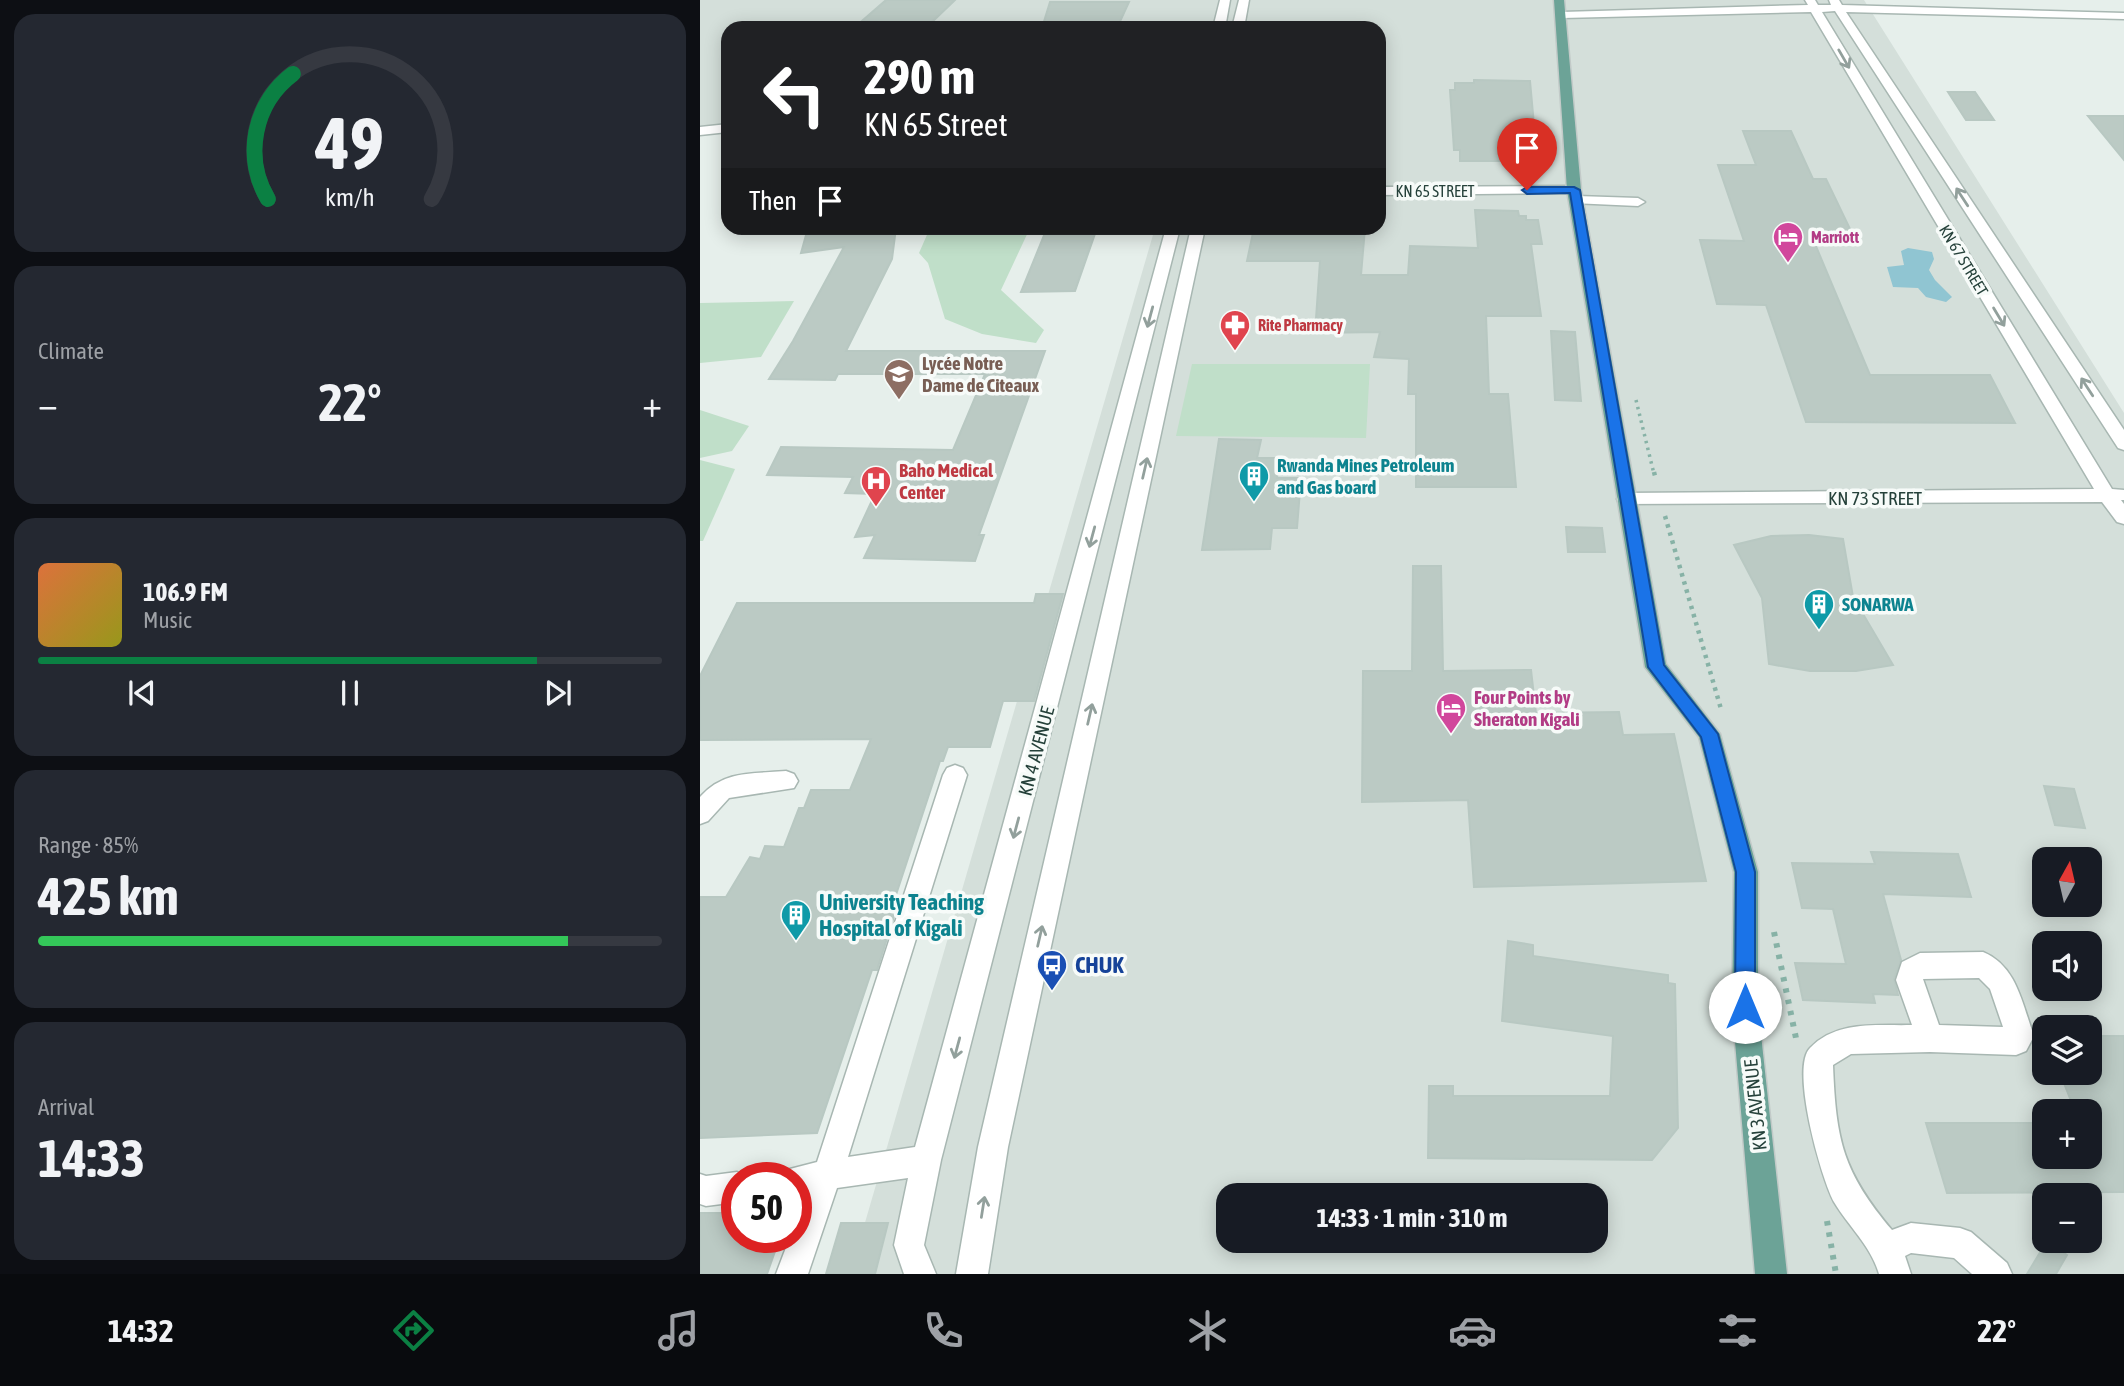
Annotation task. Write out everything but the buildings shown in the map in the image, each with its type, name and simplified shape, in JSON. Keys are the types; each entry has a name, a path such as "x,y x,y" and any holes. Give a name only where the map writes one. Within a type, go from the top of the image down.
{"main road":[{"name":"KN 3 AVENUE","path":"1560,7 1576,195 1656,667 1709,734 1746,872 1745,1007 1771,1274"}],"street":[{"path":"1220,21 1225,0"},
{"path":"1240,21 1244,0"},
{"path":"1560,7 1707,13 1836,4 2124,16 2116,0"},
{"name":"KN 67 STREET","path":"1812,4 1895,146 2116,495 2124,517"},
{"name":"KN 67 STREET","path":"1836,4 2124,444"},
{"path":"700,131 721,129"},
{"name":"KN 65 STREET","path":"1386,191 1576,195 1638,202"},
{"name":"KN 4 AVENUE","path":"920,1274 909,1245 926,1160 1171,235"},
{"path":"972,1274 993,1147 1197,235"},
{"path":"1160,280 1187,280"},
{"name":"KN 73 STREET","path":"1626,499 2116,495"},
{"path":"792,1274 827,1176 955,775"},
{"path":"700,814 721,790 734,786 786,781"},
{"path":"1930,1038 1848,1040 1819,1058 1821,1118 1832,1165 1852,1204 1891,1261 1911,1238 1959,1243 1996,1274"},
{"path":"812,1178 926,1160"},
{"path":"702,1192 721,1189"}],"path":[{"path":"1635,395 1672,547 1725,720"},
{"path":"1772,919 1798,1053"},
{"path":"1827,1219 1836,1274"}],"shaded area":[{"path":"700,0 1864,0 2124,413 2124,1274 850,1274 1153,235 1386,235 1386,21 721,21 721,124 700,126"}],"green space":[{"path":"927,235 1027,235 1001,290 1044,330 1036,343 982,334 945,319 928,263 919,253"},
{"path":"794,301 761,357 700,363 700,303"},
{"path":"1192,364 1370,364 1366,438 1176,436"},
{"path":"700,410 749,426 732,451 700,458"},
{"path":"700,460 735,469 703,541 700,541"}],"water":[{"path":"1908,248 1932,252 1934,259 1929,270 1952,297 1946,302 1926,297 1918,288 1893,287 1887,267 1904,265 1901,251"}],"place":[{"name":"Marriott","path":"1788,264"},
{"name":"Rite Pharmacy","path":"1235,352"},
{"name":"Lycée Notre Dame de Citeaux","path":"899,401"},
{"name":"Rwanda Mines Petroleum and Gas board","path":"1254,503"},
{"name":"Baho Medical Center","path":"876,508"},
{"name":"SONARWA","path":"1819,631"},
{"name":"Four Points by Sheraton Kigali","path":"1451,735"},
{"name":"University Teaching Hospital of Kigali","path":"796,942"},
{"name":"CHUK","path":"1052,992"}],"route":[{"path":"1527,190 1574,190 1577,200 1656,667 1709,734 1746,872 1745,1007"}]}
